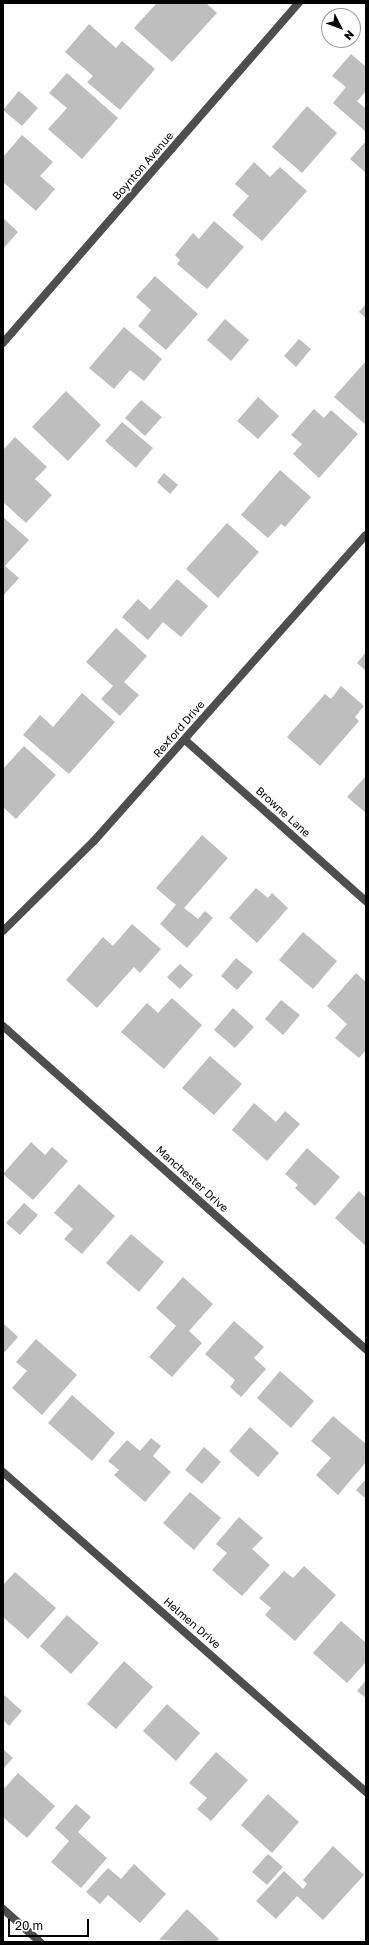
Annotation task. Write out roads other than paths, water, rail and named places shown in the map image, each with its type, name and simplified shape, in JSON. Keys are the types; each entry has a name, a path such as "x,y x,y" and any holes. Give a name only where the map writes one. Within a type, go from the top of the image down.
{"street":[{"name":"Boynton Avenue","path":"3,343 299,3"},
{"name":"Rexford Drive","path":"3,931 94,841 366,535"},
{"name":"Browne Lane","path":"185,740 366,900"},
{"name":"Manchester Drive","path":"3,1026 366,1349"},
{"name":"Helmen Drive","path":"3,1472 366,1792"},
{"path":"3,1909 40,1942"}]}
